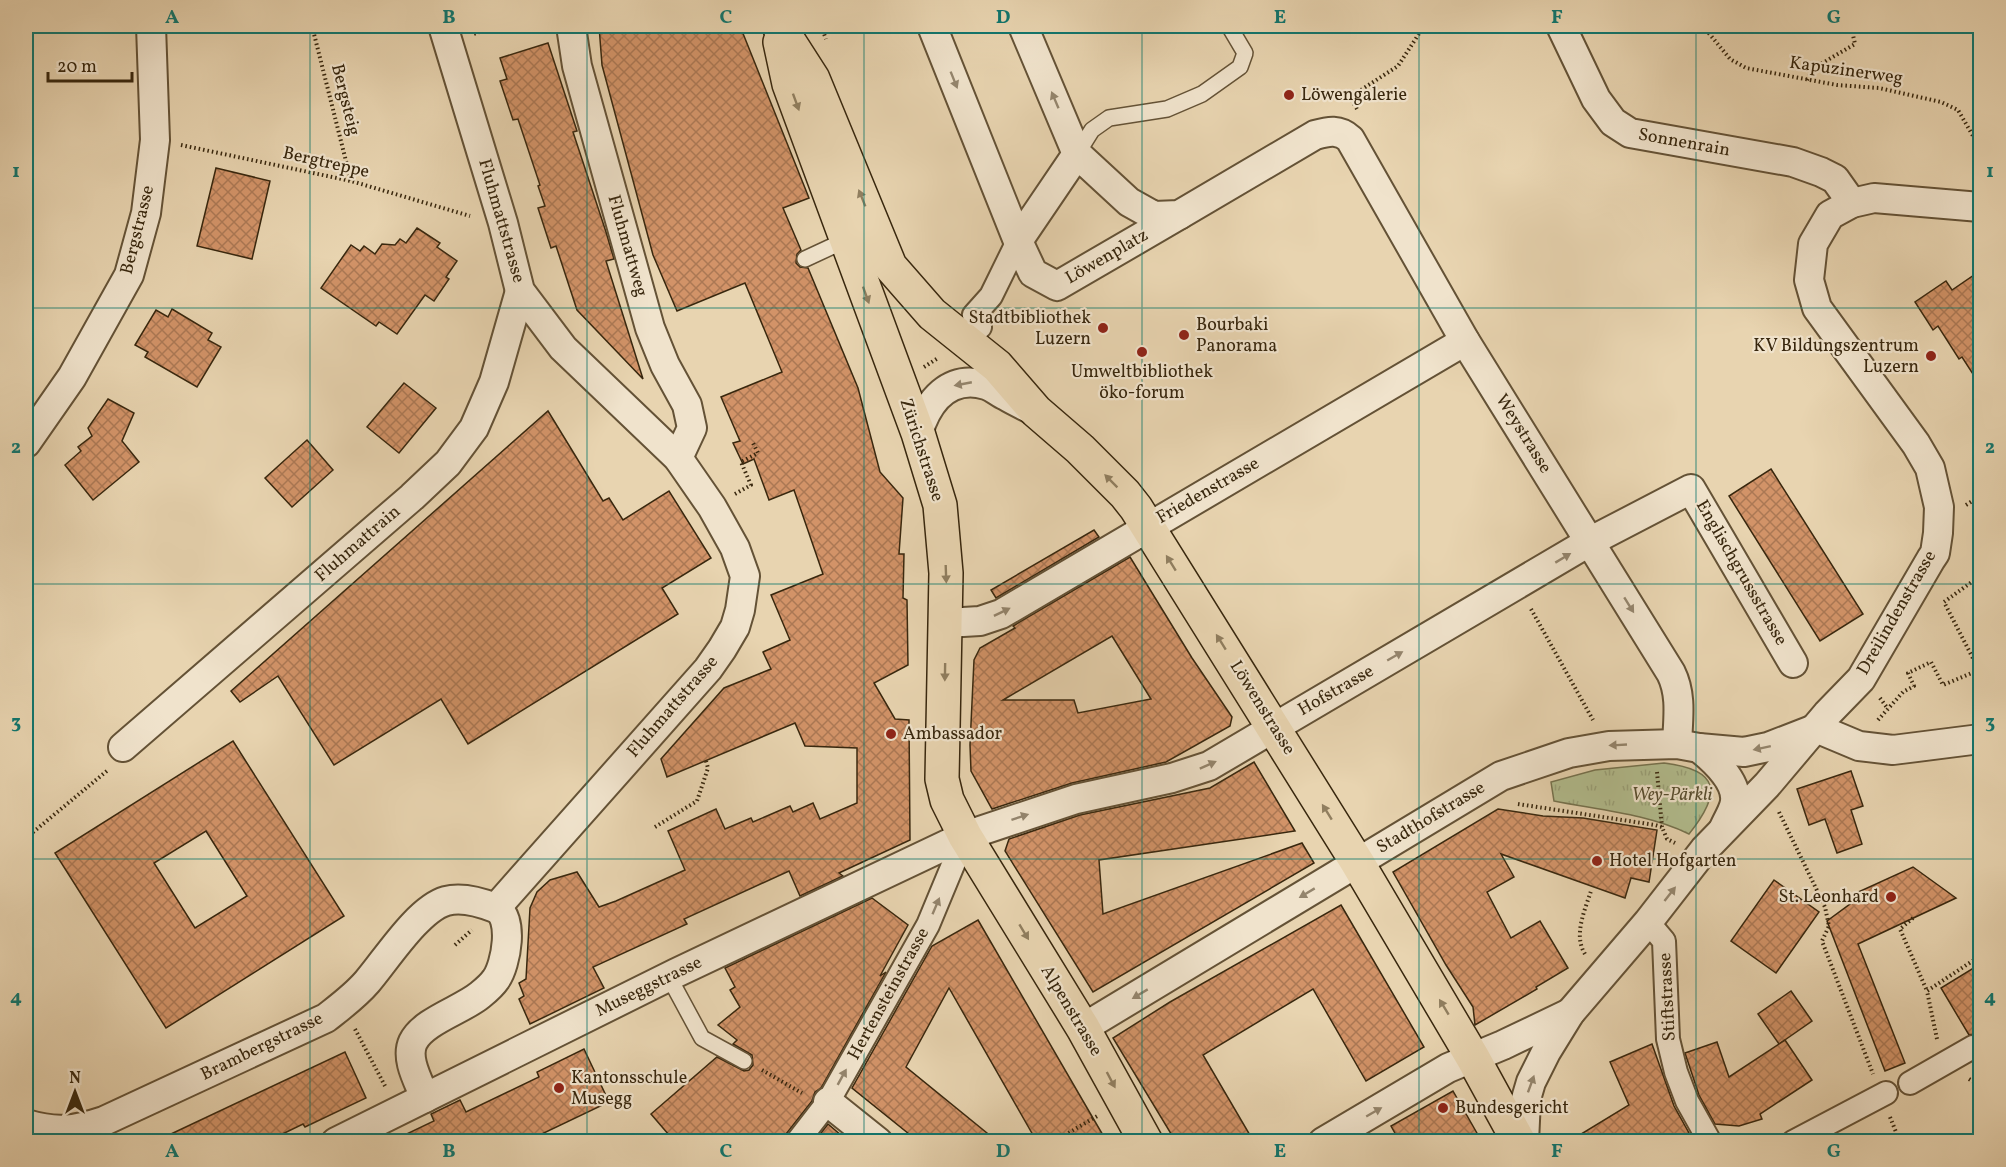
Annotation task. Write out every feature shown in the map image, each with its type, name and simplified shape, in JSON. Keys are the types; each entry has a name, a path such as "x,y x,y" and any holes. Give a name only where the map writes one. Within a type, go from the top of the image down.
{"main road":[{"name":"Zürichstrasse","path":"778,26 789,84 859,245 940,505 946,573 942,779 947,800 965,836 994,882"},
{"name":"Zürichstrasse","path":"778,26 813,79 890,266 932,314 945,337"},
{"name":"Löwenstrasse","path":"945,337 997,366 1036,411 1080,449 1125,494 1148,526 1357,862 1473,1058 1519,1142"},
{"name":"Alpenstrasse","path":"994,882 1083,1028 1146,1142"}],"street":[{"name":"Bergstrasse","path":"26,443 72,377 129,275 146,213 155,140 151,26"},
{"name":"Fluhmattstrasse","path":"443,26 503,223 520,291 563,348 678,458 712,507 735,548 744,576 742,600 735,627 708,669 496,908"},
{"name":"Fluhmattweg","path":"571,26 577,66 650,328 665,365 687,405 692,428 678,458"},
{"name":"Löwenplatz","path":"932,26 1018,241 1034,273 1057,286 1316,135 1351,123"},
{"path":"980,327 974,315 991,296 1018,241 1077,154 1023,26"},
{"name":"Sonnenrain","path":"1561,26 1596,99 1613,122 1630,133 1793,162 1835,179 1852,203"},
{"name":"Weystrasse","path":"1351,123 1350,139 1466,341 1675,681 1688,746"},
{"name":"Löwenplatz","path":"1077,154 1128,202 1154,216 1179,215"},
{"name":"Dreilindenstrasse","path":"1524,1142 1526,1099 1531,1082 1570,1013 1648,922 1704,850 1767,785 1861,679 1935,553 1940,521 1930,468 1916,444 1817,308 1809,280 1813,244 1830,215 1852,203 1874,198 1980,207"},
{"name":"Fluhmattrain","path":"123,747 412,497 448,463 474,428 494,382 520,291"},
{"name":"Friedenstrasse","path":"946,623 980,621 1001,614 1466,341"},
{"path":"918,433 926,412 936,397 944,390 958,385 975,382 988,386 1036,411"},
{"name":"Englischgrussstrasse","path":"1589,542 1691,489 1793,663"},
{"name":"Hofstrasse","path":"965,836 1076,799 1172,778 1209,766 1589,542"},
{"path":"1816,728 1859,746 1893,750 1980,739"},
{"name":"Stadthofstrasse","path":"1083,1028 1501,776 1569,753 1609,746 1688,746 1744,752 1768,747 1816,728"},
{"name":"Dreilindenstrasse","path":"1688,746 1718,764 1731,783 1735,804 1722,832"},
{"name":"Museggstrasse","path":"336,1142 669,977 965,836"},
{"name":"Hertensteinstrasse","path":"797,1142 817,1098 928,925 965,836"},
{"name":"Brambergstrasse","path":"26,1124 42,1129 77,1130 115,1117 326,1018 366,983 406,933 431,908 459,899 496,908"},
{"path":"425,1098 414,1069 411,1055 412,1043 420,1032 479,996 496,979 504,961 507,935 504,916 496,908"},
{"name":"Stiftstrasse","path":"1648,922 1664,941 1668,1039 1676,1072 1687,1101 1710,1142"},
{"name":"Dreilindenstrasse","path":"1323,1142 1448,1068 1570,1013"},
{"path":"1910,1083 1972,1047"},
{"path":"1793,1142 1884,1094"},
{"path":"817,1098 878,1142"}],"lane":[{"path":"1077,154 1092,130 1109,118 1167,109 1202,94 1240,67 1245,53 1229,26"},
{"path":"805,259 859,245 886,276 907,286"},
{"path":"669,977 702,1038 744,1060"}],"path":[{"name":"Bergsteig","path":"312,26 351,181"},
{"path":"1351,123 1350,97 1398,66 1424,26"},
{"name":"Kapuzinerweg","path":"1703,26 1730,58 1746,68 1807,80 1879,88 1941,102 1958,110 1980,148"},
{"path":"1807,80 1814,68 1855,44 1851,26"},
{"name":"Bergtreppe","path":"155,140 351,181 477,218"},
{"path":"920,369 945,337"},
{"path":"712,507 751,485 741,462 758,453 753,443"},
{"path":"1980,539 1976,542 1980,562"},
{"path":"1878,721 1903,692 1914,686 1908,673 1930,662 1943,685 1980,671 1944,602 1980,576"},
{"path":"1518,584 1598,728"},
{"path":"26,838 115,764 123,747"},
{"path":"655,827 697,801 708,768 706,761"},
{"path":"1657,771 1662,827 1667,839 1679,846"},
{"path":"1767,785 1825,908 1828,926 1822,940 1884,1094"},
{"path":"1518,804 1580,812 1662,827"},
{"path":"1590,958 1584,953 1580,936 1581,921 1591,891"},
{"path":"1913,918 1900,929 1927,991 1942,1064"},
{"path":"455,945 475,927"},
{"path":"1927,991 1980,957"},
{"path":"355,1028 381,1081"},
{"path":"744,1060 817,1098"},
{"path":"1053,1142 1124,1102"}],"green space":[{"name":"Wey-Pärkli","path":"1664,763 1697,771 1706,778 1710,786 1707,807 1689,834 1640,817 1554,801 1551,782 1595,770"}],"building":[{"path":"599,26 740,26 809,198 783,208 801,250 797,254 796,263 800,267 808,268 858,388 880,472 903,498 899,554 904,554 903,598 907,600 908,665 874,683 895,719 909,720 910,840 839,873 843,876 800,896 789,871 684,919 687,924 593,967 604,988 530,1024 519,999 524,996 519,983 526,979 530,908 537,892 550,880 577,872 599,907 685,870 668,831 716,809 725,829 751,818 753,822 790,806 793,812 813,803 820,819 857,803 857,748 805,746 795,723 667,777 661,759 724,688 771,669 763,652 790,640 771,595 823,574 794,490 769,500 754,459 743,464 733,443 740,441 721,397 782,372 745,283 677,311 653,255 602,65"},
{"path":"548,43 577,131 573,132 614,259 606,261 643,379 577,310 556,246 551,248 538,208 545,206 518,119 513,120 500,81 507,79 500,58"},
{"path":"216,168 270,181 252,259 197,246"},
{"path":"417,228 440,243 437,247 457,261 446,277 449,279 434,301 425,295 397,334 379,322 376,326 321,288 351,245 360,251 364,246 375,254 382,244 395,245 400,239 406,243"},
{"path":"1980,271 1980,385 1962,357 1959,359 1938,326 1933,330 1915,302 1946,281 1952,290"},
{"path":"172,309 212,333 208,340 221,347 197,387 145,357 148,352 135,345 156,310 168,317"},
{"path":"404,383 436,408 399,453 367,427"},
{"path":"108,399 134,413 122,441 139,462 93,500 65,465 81,451 78,447 92,436 88,428"},
{"path":"548,411 603,501 609,498 623,520 669,491 711,558 662,588 678,614 468,744 441,699 334,765 278,676 240,702 231,691"},
{"path":"307,440 333,470 292,507 265,478"},
{"path":"1771,469 1863,614 1820,641 1729,496"},
{"path":"1094,530 1099,537 996,598 991,590"},
{"path":"1130,557 1192,658 1232,717 1230,726 1166,762 1072,783 992,809 971,771 974,660 980,648 1015,628 1013,626","holes":["1112,636 1151,699 1078,713 1074,700 1003,700"]},
{"path":"233,741 344,916 166,1028 55,853","holes":["206,831 247,896 195,928 154,863"]},
{"path":"1254,762 1295,831 1099,860 1103,914 1302,843 1314,863 1093,992 1005,851 1009,839 1080,815 1210,788"},
{"path":"1851,771 1863,806 1851,810 1862,844 1837,853 1825,819 1809,825 1797,789"},
{"path":"1498,809 1543,816 1583,818 1657,830 1649,882 1631,878 1625,898 1501,854 1514,877 1487,892 1511,938 1540,921 1568,968 1475,1025 1473,1007 1446,965 1393,872"},
{"path":"1913,867 1956,898 1858,944 1905,1063 1885,1071 1827,921 1854,901 1854,894"},
{"path":"1774,880 1819,912 1776,973 1731,941"},
{"path":"872,898 908,925 880,976 886,972 821,1088 815,1092 812,1101 786,1134 784,1142 675,1142 651,1114 717,1057 744,1071 749,1070 753,1065 752,1055 733,1044 737,1040 718,1025 740,1007 730,990 735,987 725,968"},
{"path":"1341,905 1424,1047 1366,1081 1313,989 1203,1055 1254,1142 1176,1142 1113,1038 1170,1002"},
{"path":"978,920 1107,1142 1037,1142 949,988 906,1067 998,1142 919,1142 852,1088 932,946"},
{"path":"1980,964 1980,1036 1969,1035 1941,988"},
{"path":"1791,991 1812,1021 1779,1044 1758,1014"},
{"path":"1785,1040 1812,1080 1760,1114 1762,1119 1739,1126 1715,1124 1699,1095 1685,1053 1717,1042 1729,1077"},
{"path":"1652,1044 1674,1106 1694,1142 1568,1142 1629,1105 1610,1062"},
{"name":"Kantonsschule Musegg","path":"584,1049 609,1102 525,1142 390,1142 434,1121 431,1114 460,1100 466,1112 539,1077 537,1072"},
{"path":"345,1052 366,1098 305,1127 303,1124 266,1142 154,1142"},
{"name":"Bundesgericht","path":"1453,1091 1482,1142 1400,1142 1391,1126"},
{"path":"828,1124 849,1142 814,1142"}],"place":[{"name":"Löwengalerie","path":"1289,95"},
{"name":"Stadtbibliothek Luzern","path":"1103,328"},
{"name":"Bourbaki Panorama","path":"1184,335"},
{"name":"Umweltbibliothek öko-forum","path":"1142,352"},
{"name":"KV Bildungszentrum Luzern","path":"1931,356"},
{"name":"Ambassador","path":"891,734"},
{"name":"Hotel Hofgarten","path":"1597,861"},
{"name":"St. Leonhard","path":"1891,897"},
{"name":"Kantonsschule Musegg","path":"559,1088"},
{"name":"Bundesgericht","path":"1443,1108"}]}
